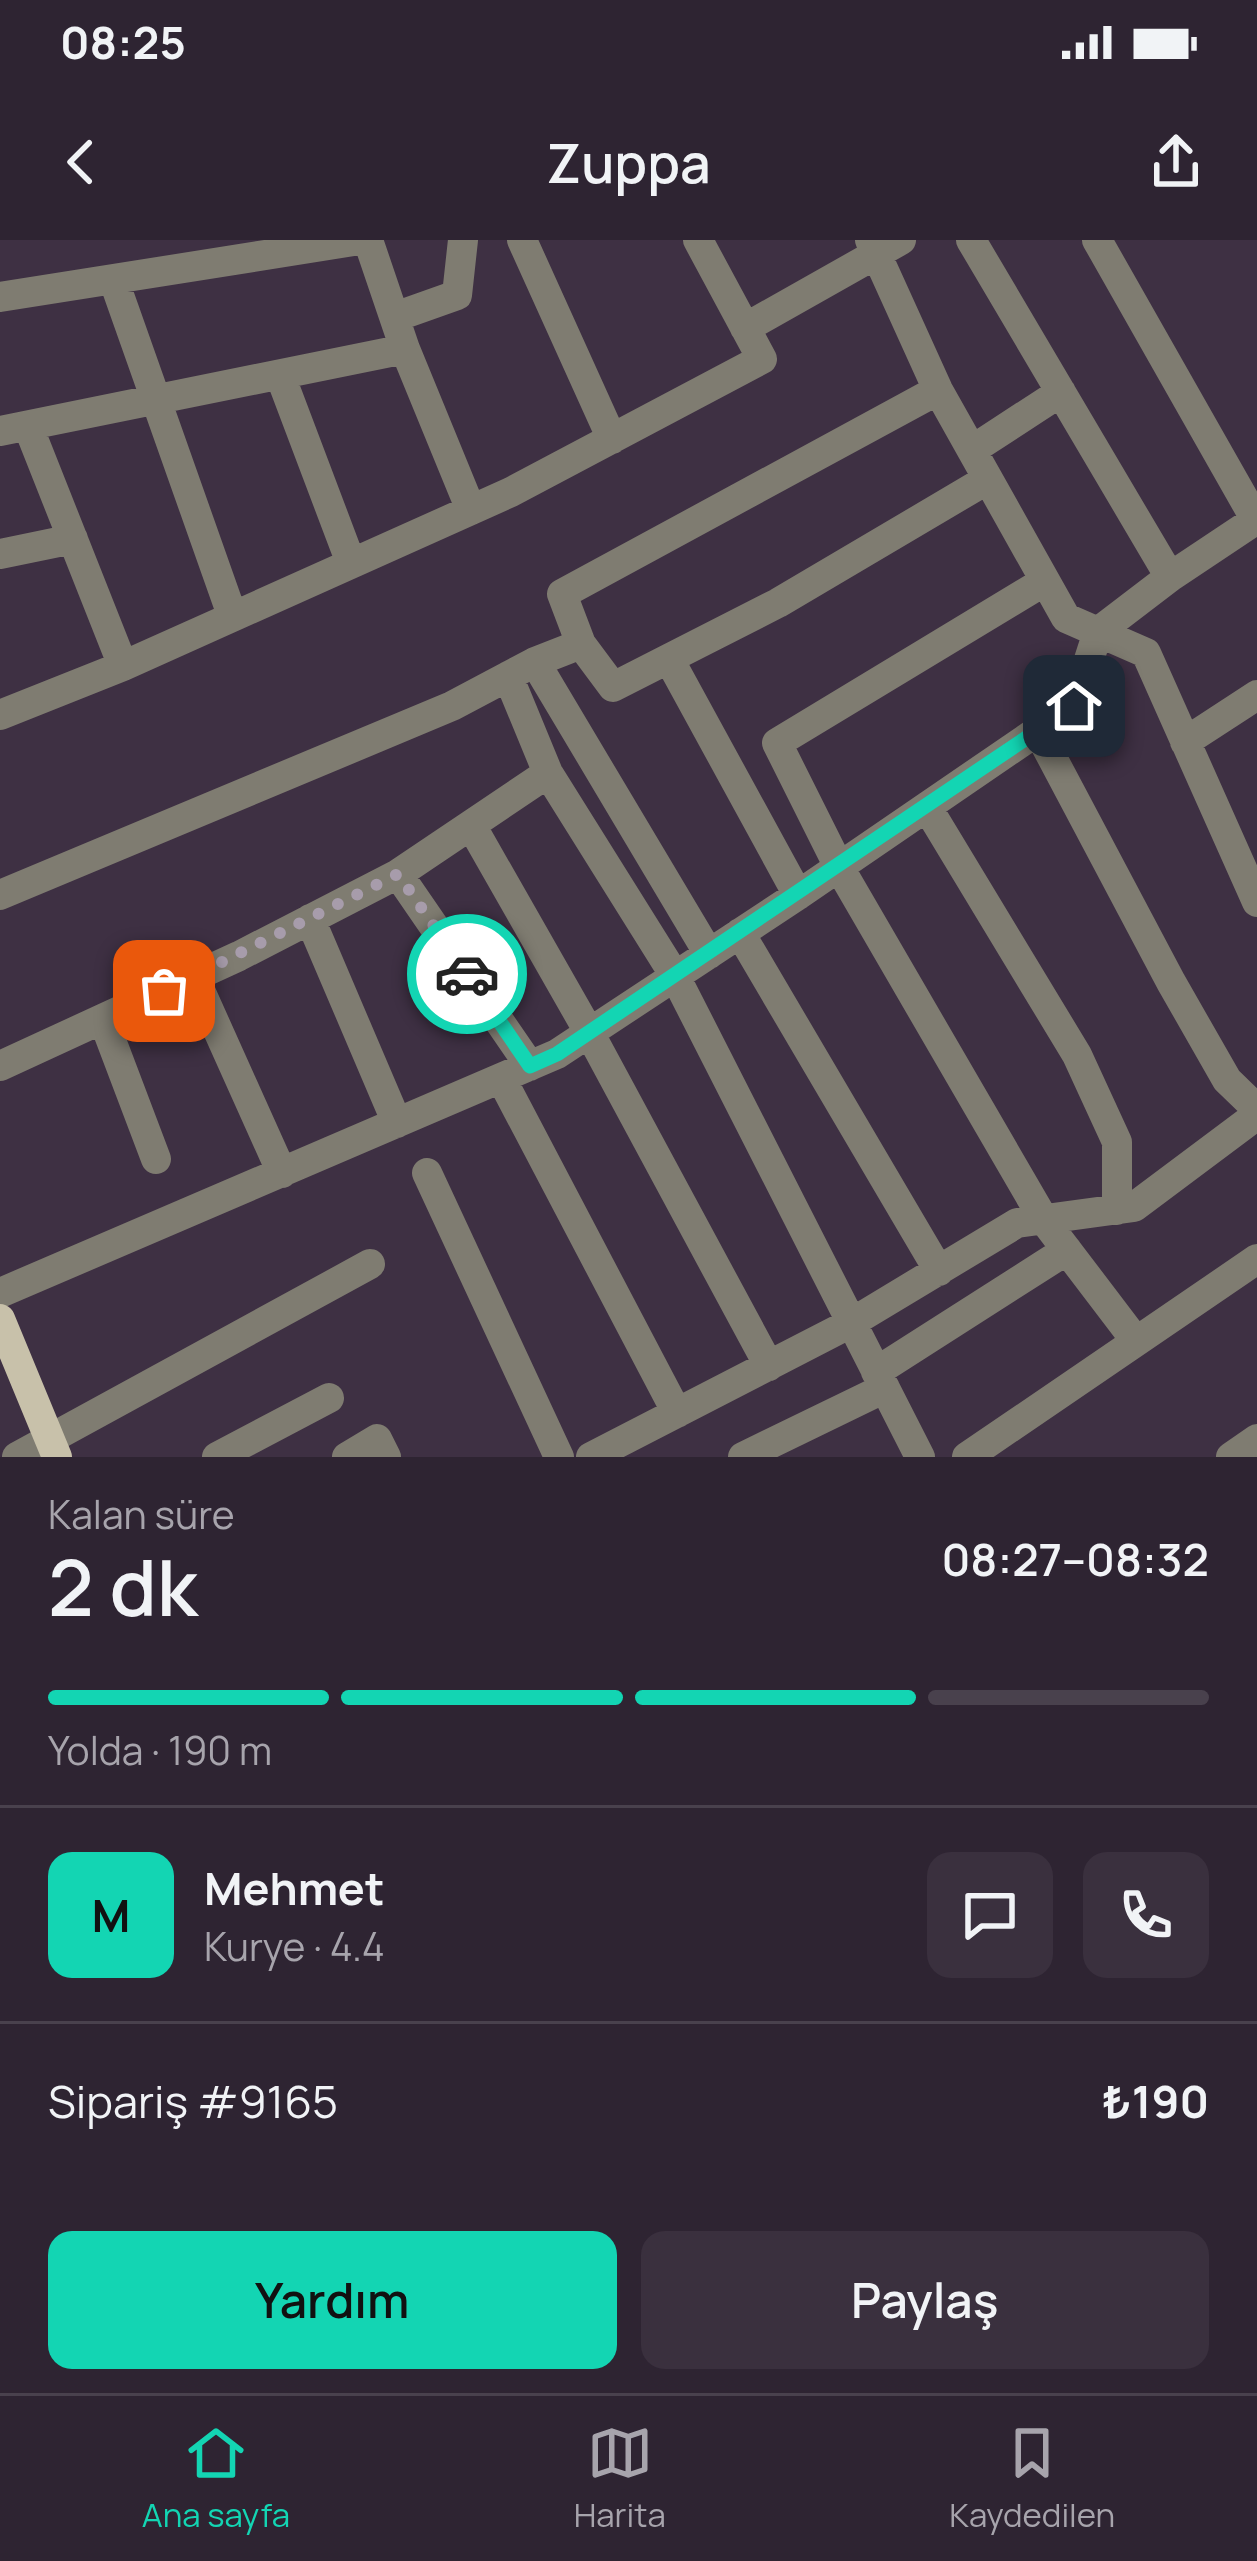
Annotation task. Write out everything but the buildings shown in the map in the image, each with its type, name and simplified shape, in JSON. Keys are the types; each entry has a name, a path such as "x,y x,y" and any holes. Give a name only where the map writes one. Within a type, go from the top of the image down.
{"main road":[{"path":"0,1319 53,1449"}],"street":[{"path":"0,298 314,244 364,240 471,510"},
{"path":"394,317 457,296 463,240"},
{"path":"522,240 612,439"},
{"path":"0,715 123,666 471,510 762,359 698,240"},
{"path":"971,240 1169,577"},
{"path":"0,1293 530,1066 839,868 1074,706 1098,632 1169,577 1256,520 1102,242"},
{"path":"746,328 883,245 938,390 1066,618 1146,653 1257,902"},
{"path":"114,281 232,615"},
{"path":"123,666 73,539 14,429 405,350"},
{"path":"280,375 351,562"},
{"path":"938,390 562,594 581,644 613,687 778,603 988,478"},
{"path":"972,450 1061,392"},
{"path":"0,554 73,539"},
{"path":"1045,581 777,743 839,868 1044,1220 1136,1341"},
{"path":"0,895 452,706 581,644"},
{"path":"669,659 798,895"},
{"path":"522,669 548,773 675,976 920,1457"},
{"path":"522,669 709,954"},
{"path":"1185,742 1257,695"},
{"path":"591,1457 851,1323 1017,1223 1134,1207 1257,1112 1227,1080 1038,731"},
{"path":"0,1066 194,977 398,874 548,773"},
{"path":"928,807 1076,1055 1117,1142 1118,1210"},
{"path":"471,825 769,1366"},
{"path":"398,874 530,1066"},
{"path":"310,919 397,1123"},
{"path":"740,933 938,1271"},
{"path":"194,977 283,1173"},
{"path":"103,1019 156,1159"},
{"path":"501,1078 677,1413"},
{"path":"427,1173 559,1457"},
{"path":"743,1457 881,1380 1067,1250"},
{"path":"967,1457 1257,1259"},
{"path":"17,1457 53,1449 370,1264"},
{"path":"217,1457 329,1398"},
{"path":"346,1457 377,1439 386,1457"},
{"path":"1231,1457 1257,1439"}],"way so far":[{"path":"164,991 398,874 467,974"}],"route":[{"path":"467,974 530,1066 557,1054 798,895 1074,706"}]}
